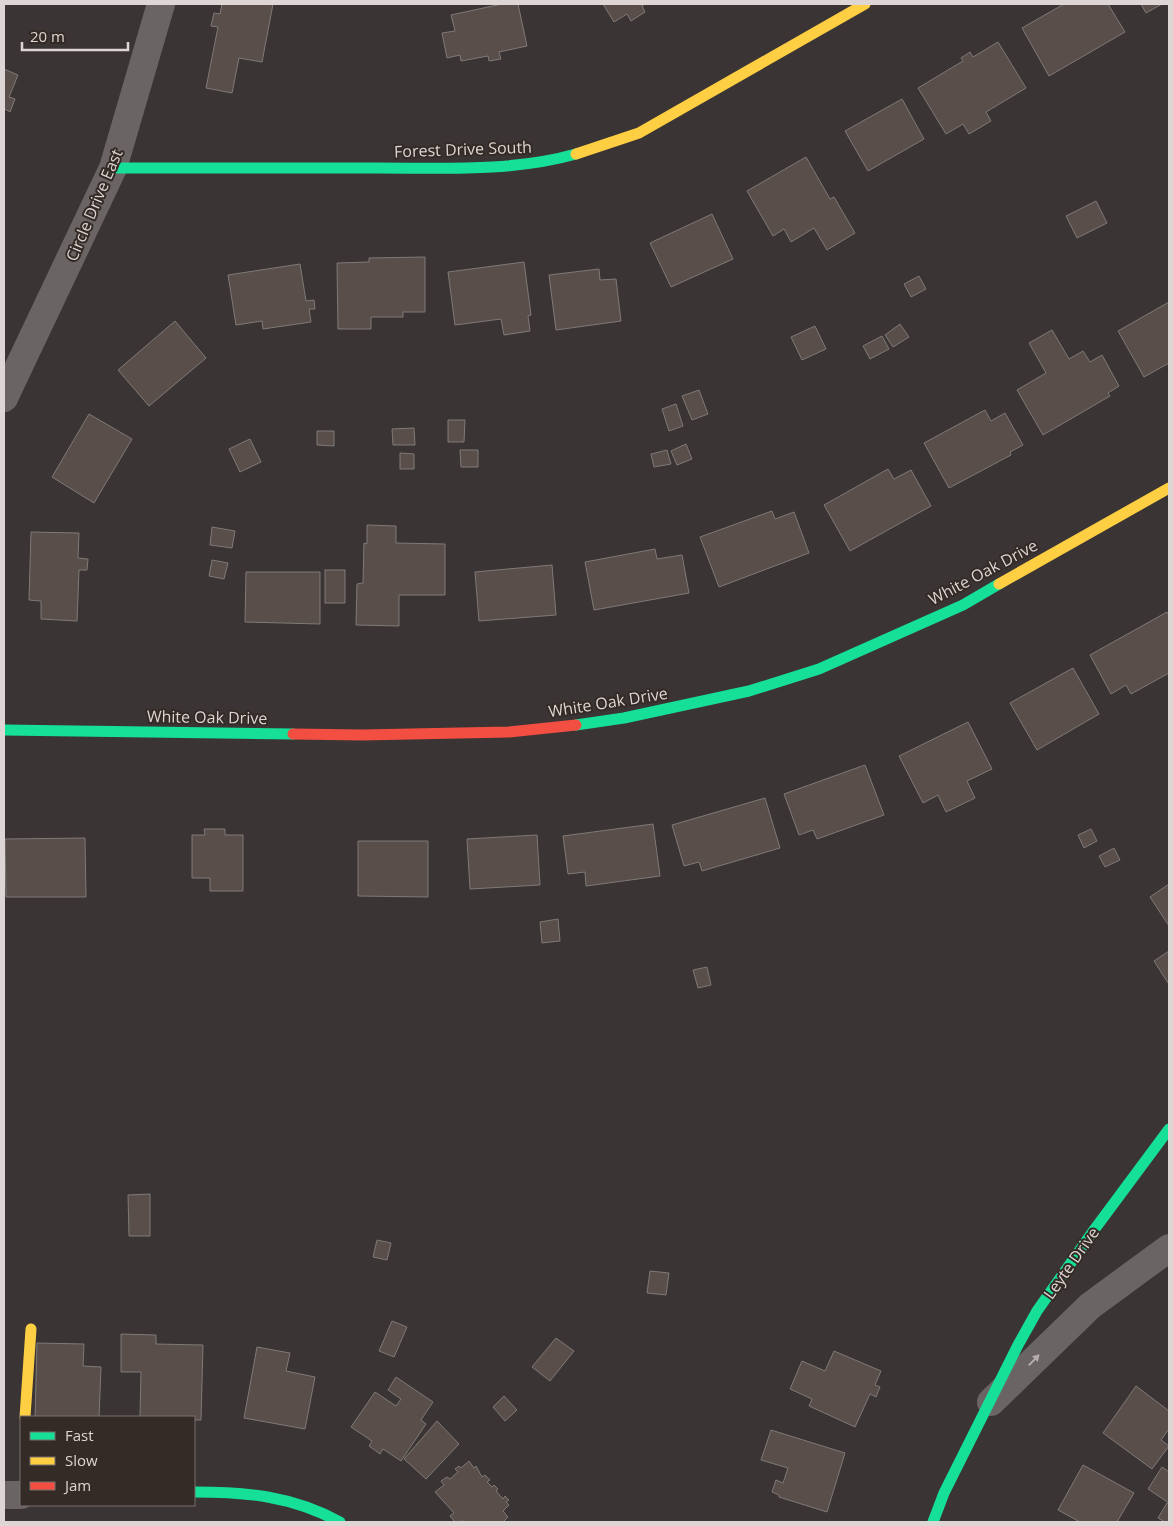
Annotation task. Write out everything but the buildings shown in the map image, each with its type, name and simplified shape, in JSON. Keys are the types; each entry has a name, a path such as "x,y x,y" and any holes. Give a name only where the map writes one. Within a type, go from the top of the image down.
{"street":[{"name":"Circle Drive East","path":"4,398 113,168 161,4"},
{"name":"Forest Drive South","path":"113,168 444,168 517,166 551,161 639,133 865,4"},
{"name":"White Oak Drive","path":"4,730 362,735 509,732 564,727 624,718 749,691 819,669 963,605 1169,488"},
{"name":"Leyte Drive","path":"933,1522 944,1494 987,1406 1037,1311 1169,1129"},
{"name":"Leyte Drive","path":"987,1406 1090,1306 1169,1248"},
{"path":"25,1416 31,1329"},
{"path":"195,1492 248,1493 268,1496 299,1503 327,1514 340,1522"}],"traffic: fast":[{"path":"113,168 477,168 527,164 576,154"},
{"path":"576,725 624,718 749,691 819,669 963,605 999,584"},
{"path":"4,730 293,734"},
{"path":"933,1522 944,1493 1037,1311 1169,1129"},
{"path":"195,1492 232,1493 269,1497 304,1506 340,1522"}],"traffic: slow":[{"path":"576,154 639,133 865,4"},
{"path":"999,584 1169,488"},
{"path":"25,1416 31,1329"}],"traffic: jam":[{"path":"293,734 362,735 509,732 576,725"}]}
